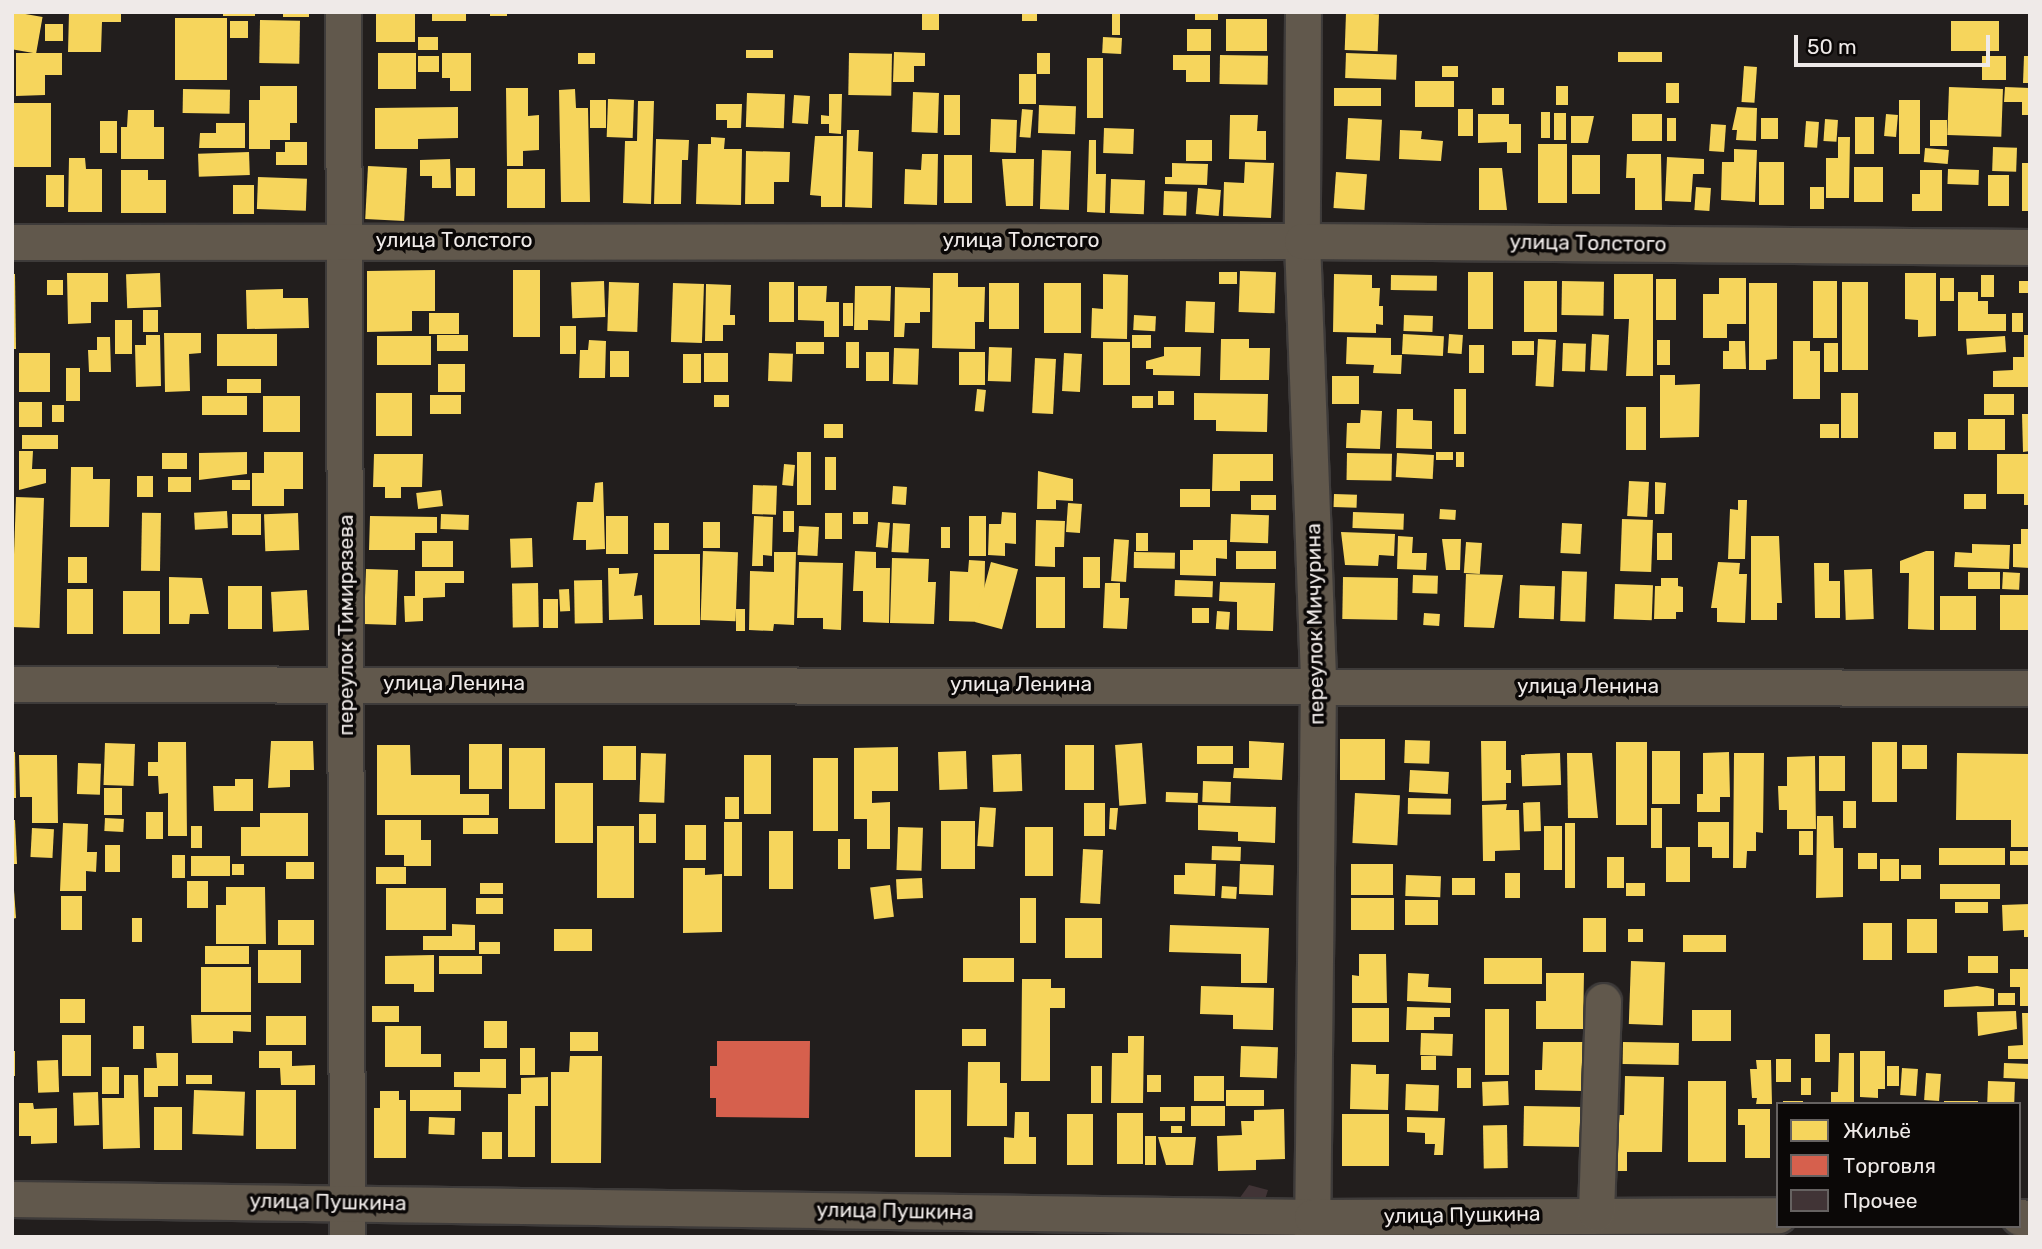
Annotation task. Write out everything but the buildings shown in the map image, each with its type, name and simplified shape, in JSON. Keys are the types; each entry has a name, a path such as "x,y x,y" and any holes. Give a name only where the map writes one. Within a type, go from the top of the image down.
{"street":[{"name":"переулок Тимирязева","path":"343,12 347,1237"},
{"name":"переулок Мичурина","path":"1303,12 1302,241 1318,685 1312,1227"},
{"name":"улица Толстого","path":"12,242 1302,241 2030,247"},
{"name":"улица Ленина","path":"12,684 2030,688"},
{"path":"1596,1213 1603,1001"},
{"name":"улица Пушкина","path":"12,1199 347,1202 1312,1227 1596,1213 1776,1215"}]}
